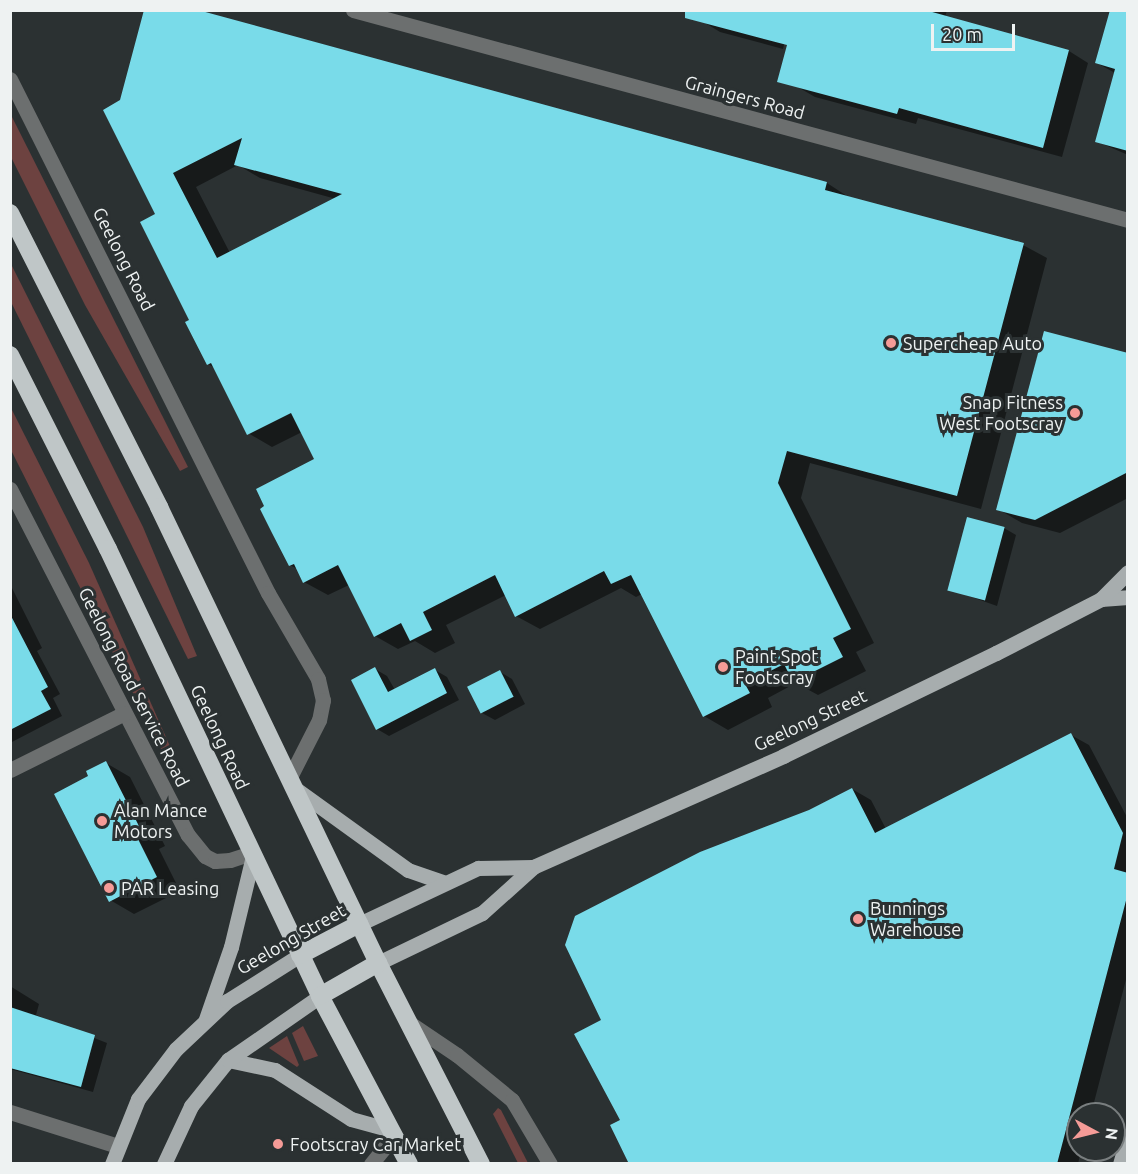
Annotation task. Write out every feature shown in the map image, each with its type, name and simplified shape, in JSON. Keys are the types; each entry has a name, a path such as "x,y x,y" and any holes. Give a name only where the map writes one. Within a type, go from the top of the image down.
{"highway":[{"path":"10,213 159,507 378,963 481,1164"},
{"name":"Geelong Road","path":"10,355 108,549 320,996 409,1164"},
{"name":"Geelong Street","path":"300,955 359,924"},
{"name":"Geelong Street","path":"320,996 378,963"}],"main road":[{"name":"Geelong Street","path":"378,963 482,913 533,867 783,756 1101,599 1128,572"},
{"name":"Geelong Street","path":"1101,599 1128,597"},
{"path":"291,783 408,870 442,882"},
{"path":"206,1019 228,958 252,854"},
{"name":"Geelong Street","path":"359,924 442,882 478,868 533,867"},
{"name":"Geelong Street","path":"112,1164 141,1095 176,1049 206,1019 264,974 300,955"},
{"name":"Geelong Street","path":"164,1164 191,1106 228,1060 320,996"},
{"path":"228,1060 275,1070 351,1119 392,1133"},
{"path":"1120,1164 1128,1136"}],"street":[{"name":"Graingers Road","path":"353,10 1128,220"},
{"name":"Geelong Road","path":"10,78 263,582 318,679 323,694 320,720 291,783"},
{"name":"Geelong Road Service Road","path":"10,489 188,835 199,850 222,861 252,854"},
{"path":"10,770 125,713"},
{"path":"408,1022 457,1055 512,1100 550,1164"},
{"path":"10,1112 118,1146"},
{"path":"371,1164 392,1133"}],"shaded area":[{"path":"10,113 188,467 180,471 85,305 11,157"},
{"path":"10,262 143,527 197,656 188,659 11,302"},
{"path":"10,406 89,563 173,753 165,757 11,450"},
{"path":"303,1026 318,1056 304,1061 292,1033"},
{"path":"287,1036 299,1065 297,1067 269,1048"},
{"path":"498,1108 528,1163 518,1163 493,1114"}],"building":[{"path":"144,10 198,10 827,182 825,190 1024,243 957,496 787,451 778,483 851,629 833,638 843,657 793,682 784,664 745,684 750,693 703,717 631,575 611,584 604,571 515,617 495,575 423,612 432,630 410,641 401,623 374,637 338,565 303,583 294,564 289,566 260,509 264,506 256,489 314,459 291,413 247,435 211,363 207,365 185,322 189,320 140,222 155,214 103,110 120,100","holes":["242,138 234,165 342,194 217,258 173,173"]},
{"path":"685,10 925,10 1069,50 1043,148 899,108 897,114 777,82 787,45 685,18"},
{"path":"1110,10 1128,10 1128,151 1095,142 1115,69 1095,63"},
{"name":"Snap Fitness West Footscray","path":"1044,331 1128,353 1128,472 1035,520 996,510"},
{"path":"967,517 1005,527 985,601 947,590"},
{"path":"10,614 48,687 41,691 51,709 10,730"},
{"path":"375,667 388,692 435,668 447,693 376,730 351,680"},
{"path":"500,670 514,697 481,714 467,687"},
{"name":"Bunnings Warehouse","path":"1071,733 1123,833 1114,869 1128,873 1128,893 1073,1102 1066,1102 1066,1130 1057,1164 629,1164 610,1125 620,1120 574,1034 601,1020 565,945 575,916 700,852 809,810 852,788 875,833"},
{"name":"Alan Mance Motors","path":"106,761 142,832 136,835 157,877 109,902 54,794 88,776 86,771"},
{"path":"10,1007 95,1035 81,1087 10,1068"}],"place":[{"name":"Supercheap Auto","path":"891,343"},
{"name":"Snap Fitness West Footscray","path":"1075,413"},
{"name":"Paint Spot Footscray","path":"723,667"},
{"name":"Alan Mance Motors","path":"102,821"},
{"name":"PAR Leasing","path":"109,888"},
{"name":"Bunnings Warehouse","path":"858,919"},
{"name":"Footscray Car Market","path":"278,1144"}]}
